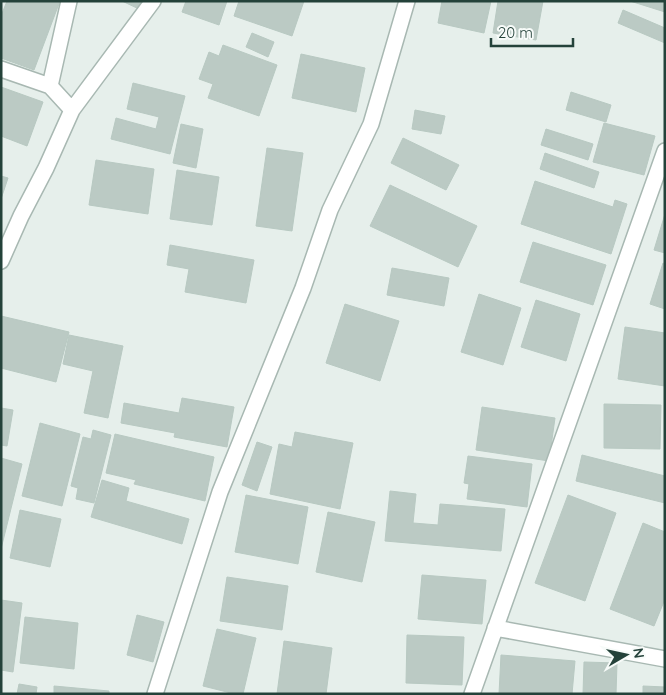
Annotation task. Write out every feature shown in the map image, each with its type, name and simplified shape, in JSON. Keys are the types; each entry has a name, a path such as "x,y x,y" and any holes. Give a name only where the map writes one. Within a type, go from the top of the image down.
{"street":[{"path":"50,86 69,1"},
{"path":"1,261 72,110 153,1"},
{"path":"154,694 220,492 303,288 330,210 371,124 407,1"},
{"path":"1,69 50,86 72,110"},
{"path":"472,694 665,151"},
{"path":"495,628 665,659"}],"building":[{"path":"7,1 60,1 34,70 1,58 1,16"},
{"path":"122,1 142,1 139,9"},
{"path":"186,1 227,1 219,25 182,12"},
{"path":"239,1 304,1 292,36 234,16"},
{"path":"442,1 491,1 484,33 438,23"},
{"path":"498,1 543,1 536,40 493,33"},
{"path":"630,1 665,1 665,12"},
{"path":"623,10 665,28 665,43 618,23"},
{"path":"252,33 274,42 268,57 246,47"},
{"path":"223,45 277,65 259,116 208,98 213,84 199,79 209,52 219,56"},
{"path":"301,54 365,68 356,112 292,98"},
{"path":"133,83 185,96 170,154 111,139 116,118 156,129 159,117 127,109"},
{"path":"1,87 43,102 27,146 1,136"},
{"path":"571,92 611,105 606,122 566,110"},
{"path":"415,110 445,116 441,134 412,129"},
{"path":"604,123 655,136 644,175 593,162"},
{"path":"181,124 203,129 196,168 173,163"},
{"path":"546,129 593,144 588,160 541,145"},
{"path":"403,138 459,165 446,190 391,163"},
{"path":"267,148 303,153 292,231 256,226"},
{"path":"545,153 599,172 594,188 540,169"},
{"path":"96,160 154,169 148,214 89,205"},
{"path":"177,170 219,177 212,225 170,219"},
{"path":"1,176 8,178 1,199"},
{"path":"535,181 613,207 615,200 627,204 611,254 521,224"},
{"path":"390,185 477,226 458,267 370,226"},
{"path":"665,214 665,253 654,250"},
{"path":"533,242 606,265 593,305 520,282"},
{"path":"170,245 254,260 246,303 185,292 189,269 167,265"},
{"path":"663,263 665,264 665,309 650,304"},
{"path":"392,268 449,278 444,306 387,295"},
{"path":"479,294 521,308 503,365 461,352"},
{"path":"536,300 580,314 566,361 521,347"},
{"path":"345,304 399,321 380,381 326,363"},
{"path":"1,316 69,332 56,382 1,368"},
{"path":"625,327 665,333 665,386 618,379"},
{"path":"69,335 123,346 108,418 84,413 93,371 63,364"},
{"path":"182,398 234,407 227,447 174,437 175,433 121,423 124,403 179,413"},
{"path":"604,404 661,405 660,449 604,448"},
{"path":"482,407 555,418 549,461 476,450"},
{"path":"1,408 13,410 7,446 1,445"},
{"path":"40,423 80,434 62,506 22,496"},
{"path":"93,430 111,435 94,503 76,499 78,488 71,486 83,437 91,439"},
{"path":"295,432 353,443 340,509 270,494 279,444 292,447"},
{"path":"115,434 214,457 205,501 134,484 136,480 106,473"},
{"path":"257,442 272,447 257,491 242,485"},
{"path":"582,455 665,476 665,503 576,481"},
{"path":"468,456 532,464 527,507 467,499 469,484 464,483"},
{"path":"1,458 22,464 1,549"},
{"path":"102,480 129,488 126,501 189,519 182,544 91,517"},
{"path":"390,491 416,494 413,523 438,525 440,504 505,509 501,551 385,541"},
{"path":"246,495 308,507 298,564 235,552"},
{"path":"568,495 616,513 585,601 535,583"},
{"path":"20,510 61,519 50,567 10,558"},
{"path":"328,512 375,522 362,582 316,572"},
{"path":"643,523 665,532 665,599 654,626 610,609"},
{"path":"422,575 486,580 482,624 418,619"},
{"path":"227,577 288,586 282,630 220,621"},
{"path":"1,600 22,603 13,672 1,670"},
{"path":"137,615 164,622 153,662 127,655"},
{"path":"25,617 78,623 74,669 20,663"},
{"path":"217,629 256,638 243,694 235,694 203,686"},
{"path":"407,635 464,637 462,685 406,683"},
{"path":"284,641 332,648 326,694 277,694"},
{"path":"501,655 575,661 572,694 499,694"},
{"path":"584,662 617,663 616,694 583,694"},
{"path":"19,684 37,687 36,694 17,694"},
{"path":"54,686 109,691 109,694 54,694"},
{"path":"643,686 665,687 665,694 643,694"}]}
